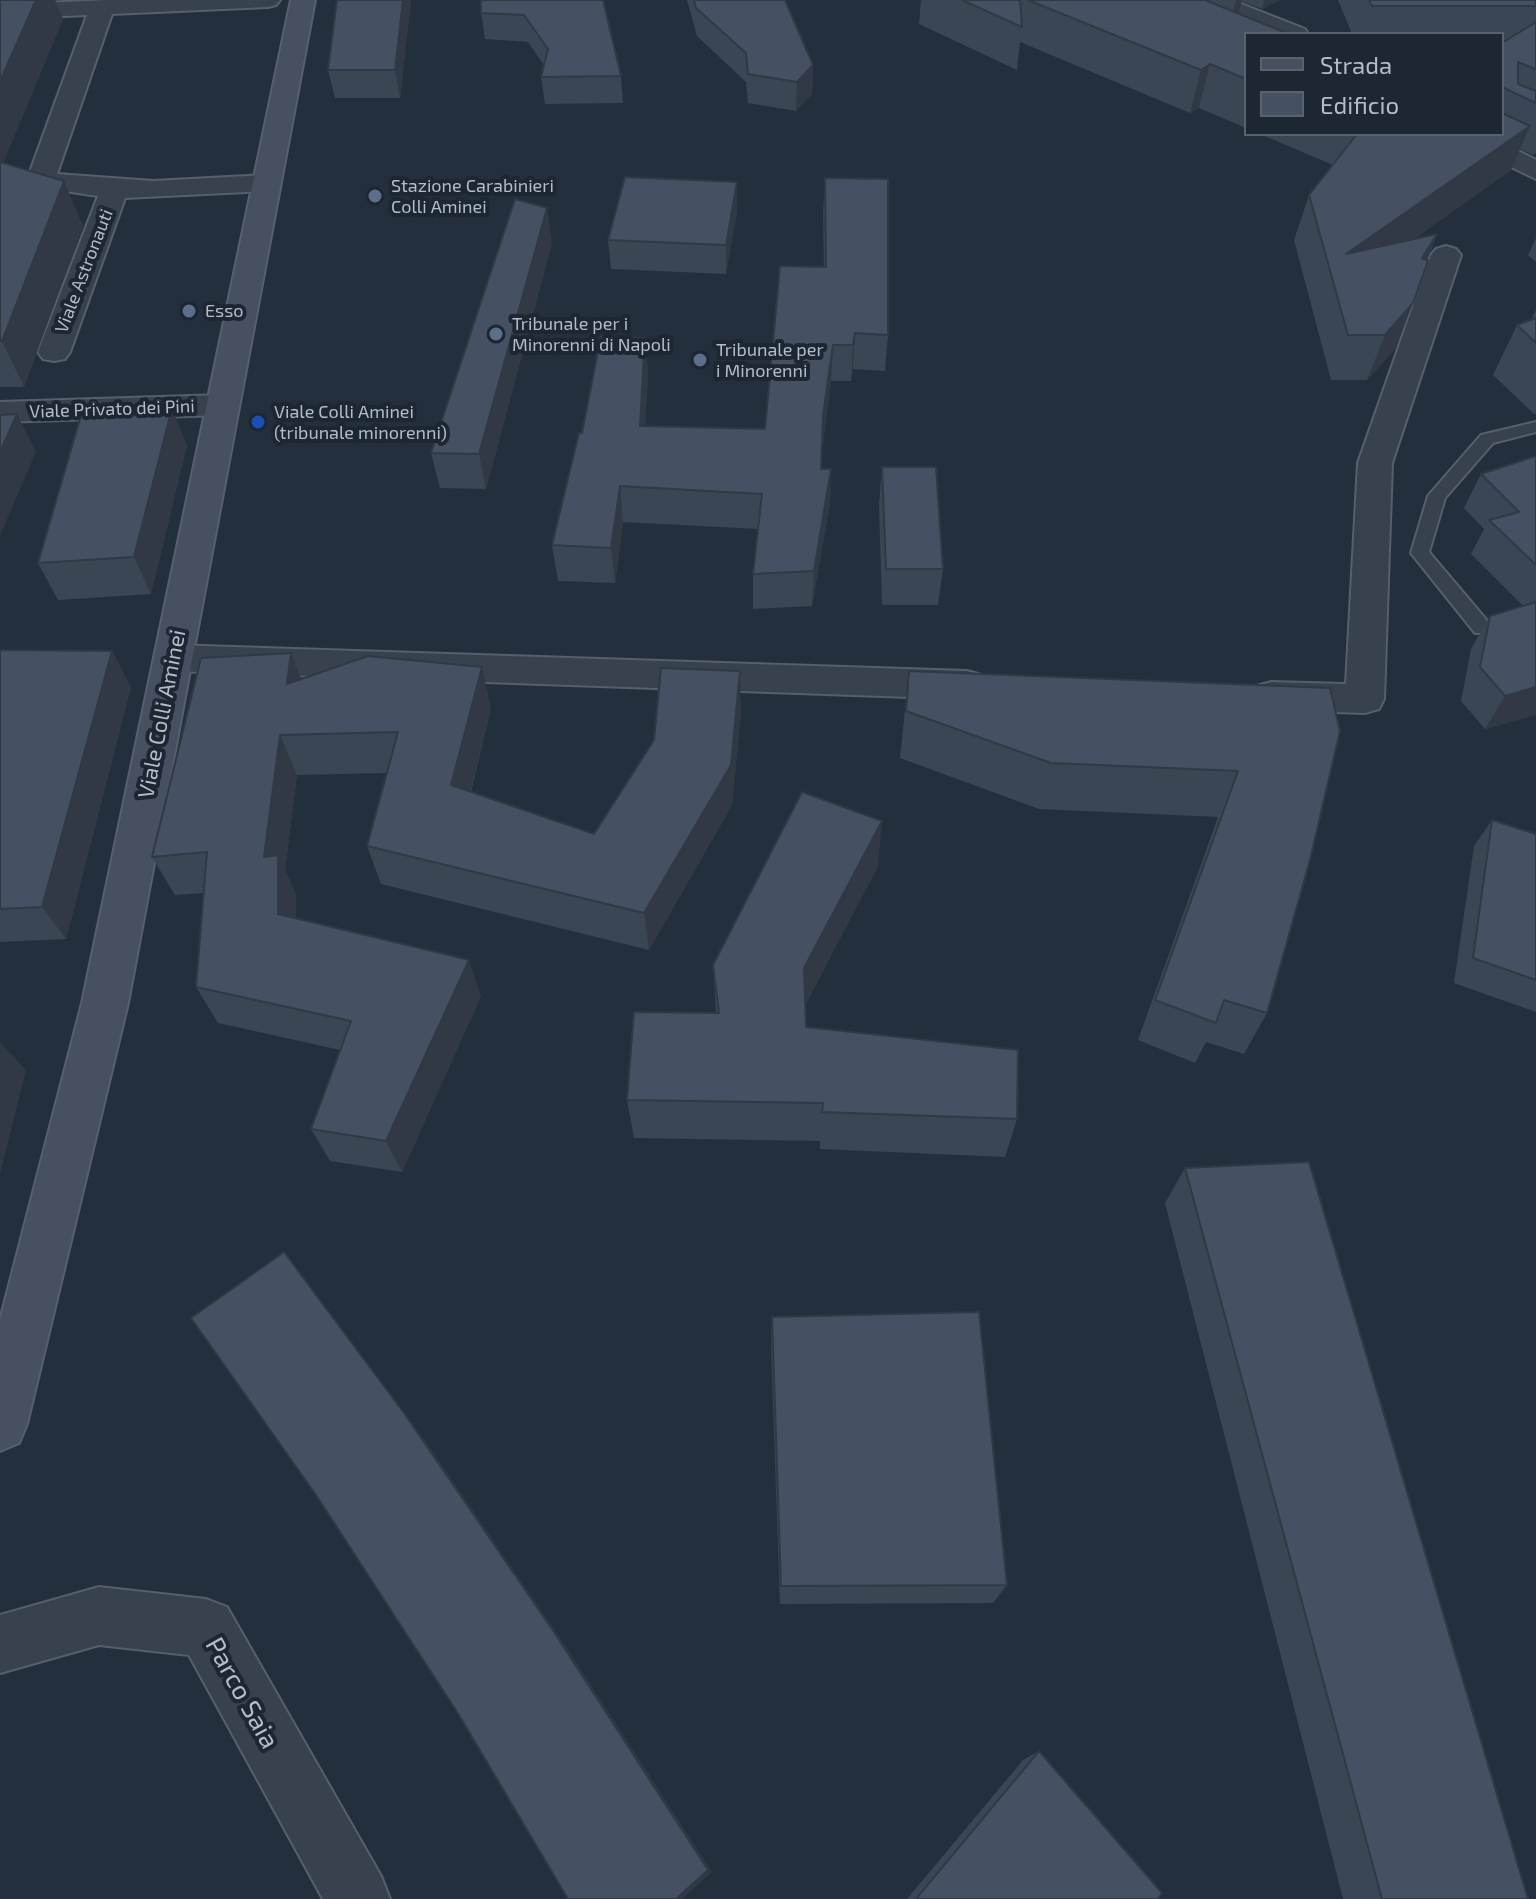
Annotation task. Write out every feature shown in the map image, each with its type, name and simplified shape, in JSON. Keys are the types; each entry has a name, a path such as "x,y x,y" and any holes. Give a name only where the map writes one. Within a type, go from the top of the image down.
{"main road":[{"name":"Viale Colli Aminei","path":"0,1424 105,1003 303,0"}],"street":[{"path":"0,12 101,10 170,3 268,0"},
{"path":"1210,0 1291,32"},
{"path":"101,10 41,180 114,191 266,183"},
{"path":"1468,136 1536,171"},
{"name":"Viale Astronauti","path":"54,352 114,191"},
{"path":"1237,695 1365,699 1375,463 1446,255"},
{"name":"Viale Privato dei Pini","path":"0,412 223,405"},
{"path":"173,658 998,686"},
{"name":"Parco Saia","path":"0,1644 99,1616 206,1628 358,1899"}],"lane":[{"path":"1482,628 1420,553 1437,496 1487,439 1536,427"}],"building":[{"path":"0,0 36,0 0,81"},
{"path":"337,0 403,0 395,70 328,70"},
{"path":"481,0 603,0 621,76 541,77 548,49 524,15 481,13"},
{"path":"694,0 785,0 813,65 797,82 748,74 746,53 696,8"},
{"path":"962,0 1020,0 1022,27"},
{"path":"1028,0 1205,0 1284,32 1244,32 1244,78 1210,64 1201,70"},
{"path":"1369,0 1536,0 1536,6 1372,6"},
{"path":"1536,22 1536,69 1518,62 1518,84 1536,91 1536,103 1504,88 1504,42"},
{"path":"1504,114 1530,126 1346,254 1437,234 1422,258 1428,261 1413,303 1385,335 1348,335 1309,195 1355,136 1504,136"},
{"path":"0,162 64,181 2,341 0,341"},
{"path":"625,177 737,182 726,245 608,240"},
{"path":"825,178 888,179 888,335 855,333 853,345 833,345 823,415 821,469 831,469 814,571 753,574 762,494 620,486 611,548 552,545 579,433 582,433 601,336 645,338 640,426 765,429 780,266 826,267"},
{"path":"515,199 547,208 479,454 431,453"},
{"path":"1536,318 1536,343 1517,325"},
{"path":"172,408 134,557 38,563 82,412"},
{"path":"17,414 0,452 0,415"},
{"path":"1536,456 1536,565 1489,520 1519,512 1481,474"},
{"path":"882,467 936,467 943,569 886,569"},
{"path":"1536,602 1536,687 1505,696 1480,667 1490,616"},
{"path":"0,650 112,651 42,907 0,909"},
{"path":"291,653 287,684 368,656 482,667 451,785 594,834 654,740 661,668 740,671 731,765 644,913 367,846 398,732 280,735 264,857 278,855 278,914 469,960 386,1141 311,1129 351,1021 196,987 207,852 152,857 201,658"},
{"path":"909,671 1330,688 1340,731 1310,860 1267,1013 1224,1000 1216,1023 1155,1000 1238,771 1051,763 906,711"},
{"path":"802,792 882,821 804,968 806,1027 1018,1050 1017,1119 822,1112 823,1103 627,1100 634,1012 719,1013 713,965"},
{"path":"1492,820 1536,834 1536,980 1473,958"},
{"path":"1309,1162 1528,1899 1382,1899 1185,1168"},
{"path":"284,1252 404,1413 554,1632 708,1870 676,1899 568,1899 459,1715 316,1495 191,1318"},
{"path":"979,1312 1007,1585 781,1586 772,1317"},
{"path":"1039,1751 1162,1893 1158,1899 916,1899"}],"place":[{"name":"Stazione Carabinieri Colli Aminei","path":"375,196"},
{"name":"Esso","path":"189,311"},
{"name":"Tribunale per i Minorenni di Napoli","path":"496,334"},
{"name":"Tribunale per i Minorenni","path":"700,360"},
{"name":"Viale Colli Aminei (tribunale minorenni)","path":"258,422"}]}
